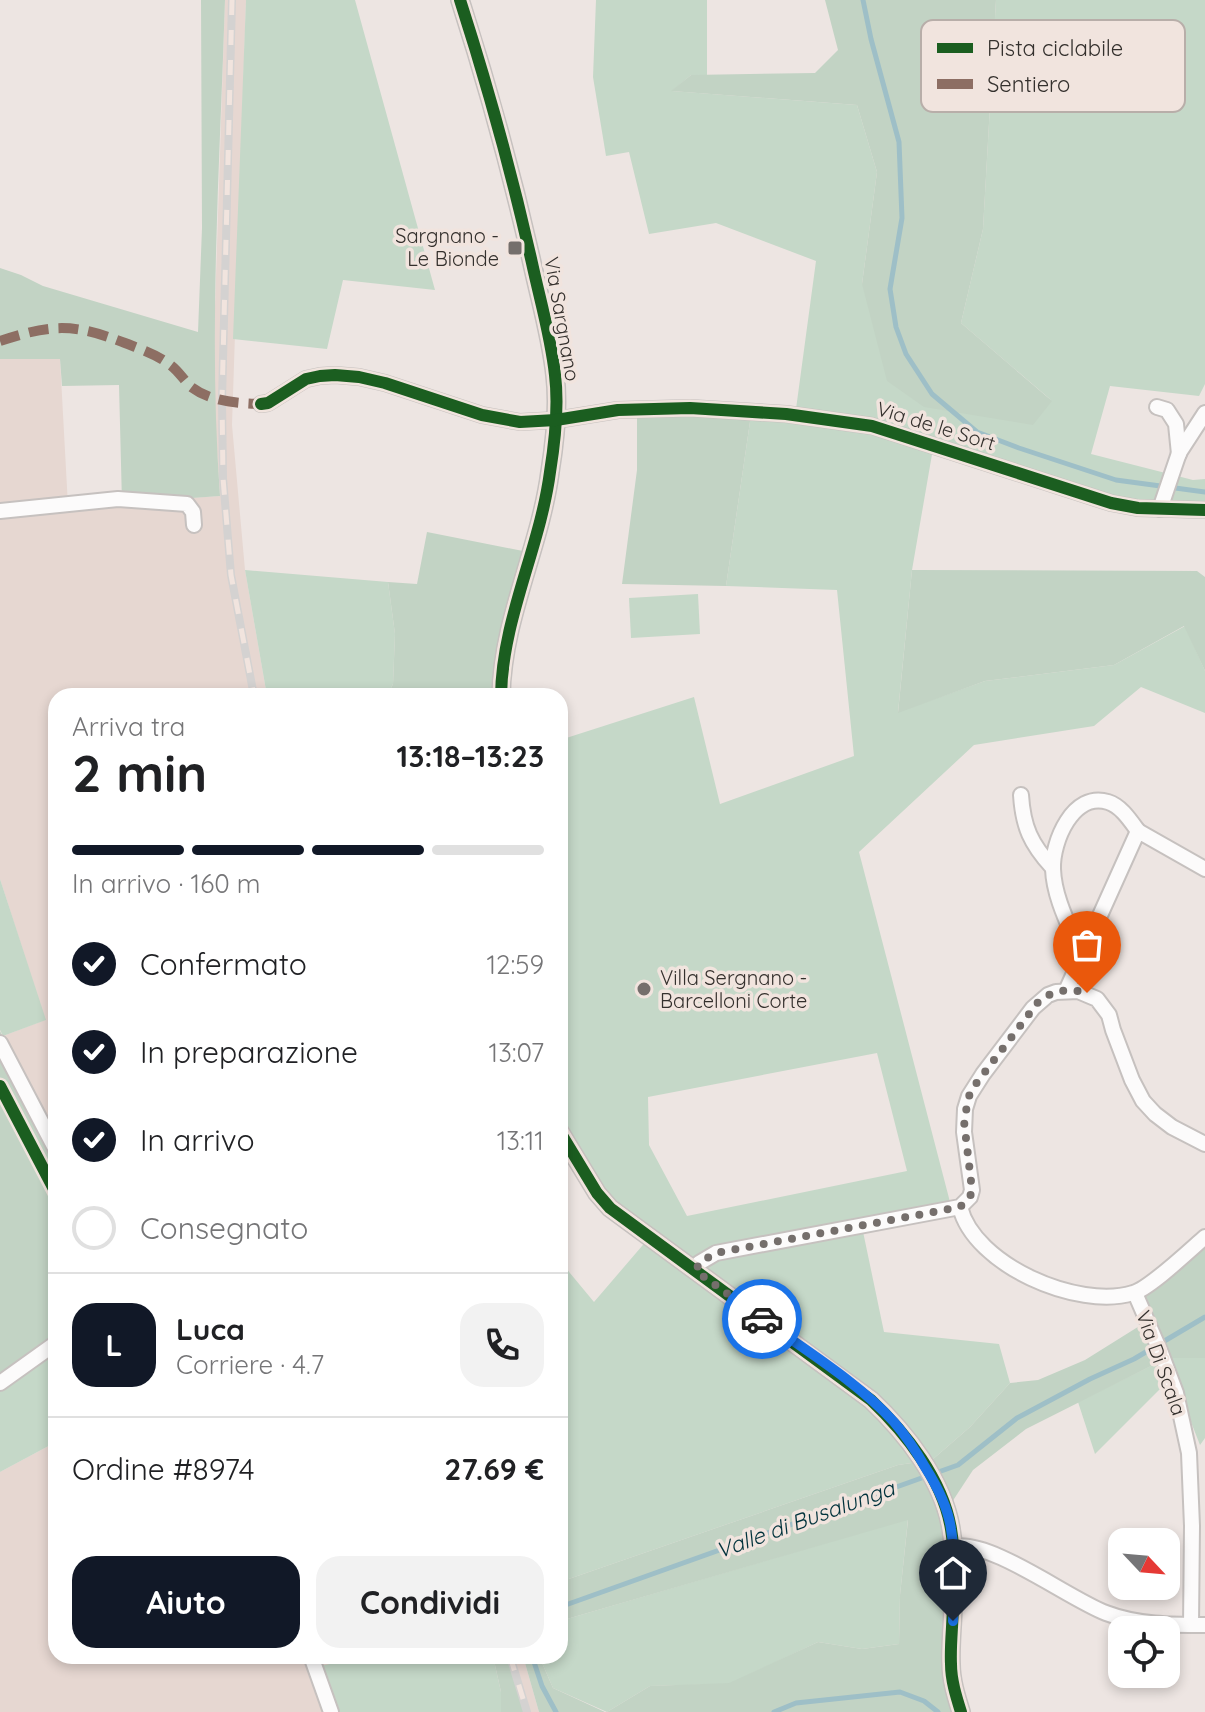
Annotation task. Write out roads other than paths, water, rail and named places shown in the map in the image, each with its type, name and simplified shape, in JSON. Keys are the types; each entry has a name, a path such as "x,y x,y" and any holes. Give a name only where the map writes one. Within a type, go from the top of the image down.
{"street":[{"name":"Via Sargnano","path":"460,0 520,212 549,337 555,378 556,420 550,475 507,641 501,688"},
{"name":"Via de le Sort","path":"261,404 268,403 306,379 320,376 359,377 500,419 520,422 618,410 690,408 786,414 872,426 1111,503 1162,502 1205,510"},
{"path":"1157,407 1167,410 1176,424 1179,455"},
{"path":"1162,502 1179,455 1205,413"},
{"path":"0,511 118,499 173,502 187,504 191,508 194,525"},
{"path":"1021,795 1022,817 1030,836 1052,867"},
{"path":"1082,957 1058,897 1052,867 1054,851 1065,826 1080,806 1098,800 1117,806 1138,831 1205,869"},
{"path":"1066,991 1138,831"},
{"path":"696,1271 699,1263 716,1253 960,1207 970,1197 972,1190 964,1132 969,1096 1039,1001 1048,995 1078,991 1097,999 1109,1015 1132,1080 1143,1101 1172,1127 1205,1144"},
{"path":"0,1043 48,1135"},
{"path":"568,1145 597,1193 610,1208 871,1400 911,1443 935,1484 951,1526 954,1547 951,1666 961,1712"},
{"path":"960,1207 971,1232 984,1247 1019,1272 1065,1290 1092,1295 1116,1297 1135,1293 1205,1237"},
{"name":"Via Di Scala","path":"1135,1293 1176,1393 1189,1453 1198,1625"},
{"path":"0,1383 48,1349"},
{"path":"954,1547 962,1545 982,1550 1102,1612 1130,1621 1198,1625"},
{"path":"314,1664 331,1712"}],"waterway":[{"path":"863,0 899,142 902,218 890,289 896,327 906,354 932,394 977,432 1019,448 1116,480 1205,492"},
{"name":"Valle di Busalunga","path":"568,1604 958,1465 1017,1418 1134,1359 1205,1317"},
{"path":"535,1664 556,1712"},
{"path":"774,1712 796,1703 900,1692 924,1701 938,1712"}],"railway":[{"path":"232,0 222,400 223,478 231,575 252,688"},
{"path":"512,1664 527,1712"}],"place":[{"name":"Sargnano - Le Bionde","path":"515,248"},
{"name":"Villa Sergnano - Barcelloni Corte","path":"644,989"}]}
